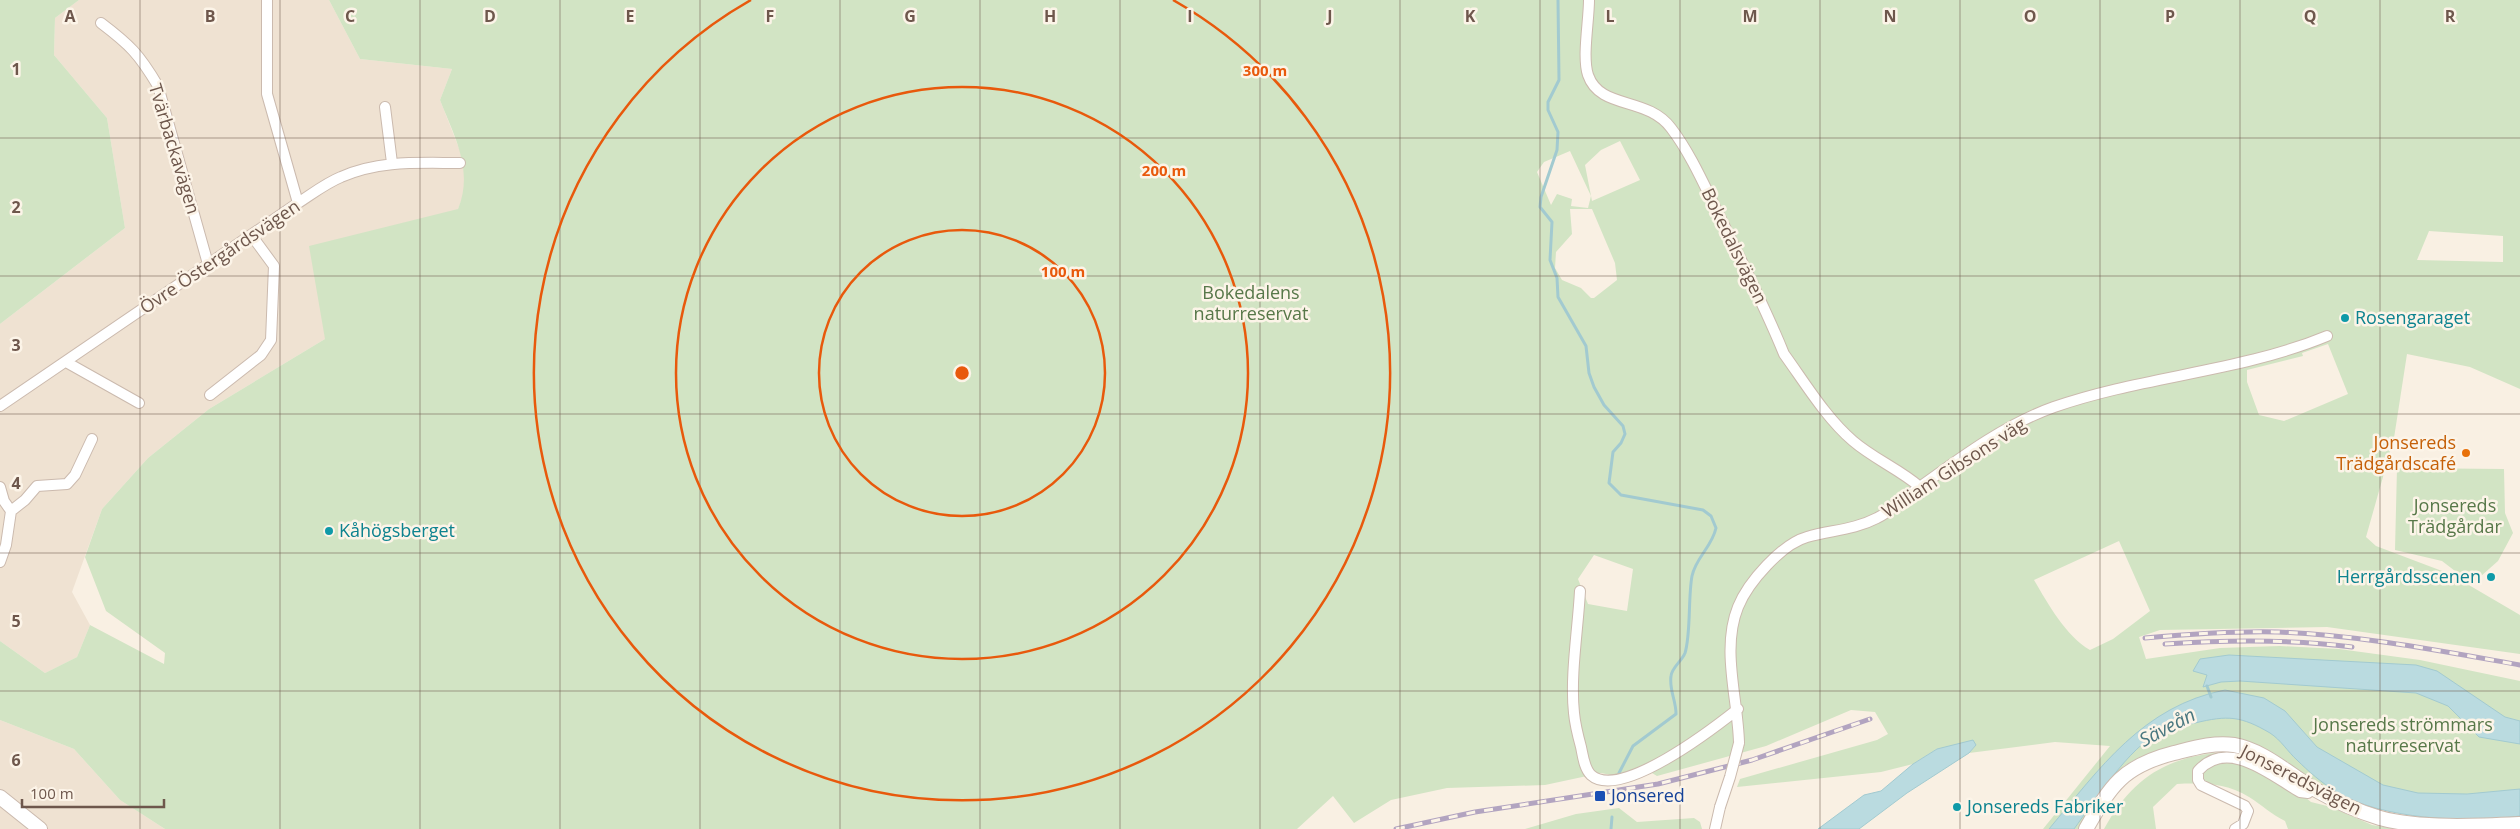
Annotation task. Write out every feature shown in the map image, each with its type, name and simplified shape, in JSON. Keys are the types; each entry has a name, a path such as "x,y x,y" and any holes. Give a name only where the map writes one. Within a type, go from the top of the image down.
{"street":[{"path":"267,0 267,94 298,203"},
{"name":"Bokedalsvägen","path":"1589,0 1586,61 1588,75 1594,86 1607,97 1648,109 1662,116 1699,174 1784,354 1826,412 1853,441 1897,469 1920,487"},
{"name":"Tvärbackavägen","path":"100,23 129,44 143,61 158,86 208,264"},
{"path":"385,107 392,163"},
{"name":"Övre Östergårdsvägen","path":"0,406 298,203 340,178 370,166 392,163 460,163"},
{"path":"210,395 260,355 271,340 274,266 252,236"},
{"name":"William Gibsons väg","path":"1714,829 1739,743 1738,709 1731,638 1738,607 1760,574 1783,550 1807,537 1853,529 1878,518 1988,441 2027,419 2054,407 2122,388 2261,358 2299,348 2327,336"},
{"path":"66,362 139,403"},
{"path":"0,562 11,511 38,486 67,484 75,475 92,439"},
{"path":"0,486 4,501 11,511"},
{"path":"1580,591 1574,714 1584,760 1591,775 1597,779 1613,780 1637,773 1686,747 1738,709"},
{"name":"Jonseredsvägen","path":"2086,829 2112,786 2138,765 2164,756 2215,744 2236,746 2260,756 2351,808 2382,819 2446,826 2520,824"},
{"path":"2235,829 2243,824 2248,811 2245,806 2238,802 2201,785 2198,780 2198,771 2205,764 2228,757 2247,761 2300,792 2308,793 2313,788"},
{"path":"0,797 40,829"}],"shaded area":[{"path":"79,0 329,0 360,59 452,69 440,100 464,161 464,194 458,209 325,339 209,409 148,458 102,509 72,592 90,625 77,657 45,673 0,641 0,324 125,228 107,118 54,55 55,18"},
{"path":"0,720 74,749 120,800 165,829 0,829"}],"green space":[{"path":"0,0 79,0 55,18 54,55 107,118 125,228 0,324"},
{"name":"Bokedalens naturreservat","path":"329,0 2520,0 2520,389 2470,367 2407,354 2394,438 2366,537 2376,546 2450,574 2520,615 2520,654 2327,627 2160,630 2139,637 2146,659 2220,648 2280,646 2339,649 2420,660 2520,681 2520,816 2455,817 2394,812 2332,789 2335,792 2259,748 2203,744 2140,757 2124,766 2101,792 2080,829 2043,829 2110,746 2055,742 1969,753 1976,745 1937,749 1913,764 1881,772 1737,787 1740,779 1877,740 1888,734 1875,712 1851,710 1766,746 1657,776 1652,773 1611,775 1601,773 1545,785 1447,788 1391,800 1354,823 1333,796 1297,829 165,829 120,800 74,749 0,720 0,641 45,673 77,657 90,625 164,664 165,653 106,611 85,557 102,509 148,458 209,409 325,339 309,246 458,209 464,181 463,167 456,140 440,100 452,69 360,59","holes":["1620,141 1640,180 1592,201 1585,165 1601,150","1570,151 1591,196 1588,208 1571,206 1572,199 1557,194 1551,205 1537,172 1544,162","1570,209 1592,209 1615,263 1617,280 1594,298 1591,298 1581,288 1562,280 1555,268 1556,252 1572,234","2429,231 2503,236 2503,262 2417,260","2328,344 2348,394 2284,421 2259,415 2247,382 2247,370 2303,356 2302,353","2119,541 2150,611 2113,639 2090,650 2073,637 2052,609 2034,580","1594,555 1633,569 1627,611 1588,604 1578,579"]},
{"name":"Jonsereds Trädgårdar","path":"2397,468 2504,469 2505,513 2513,533 2498,561 2472,584 2442,561 2395,550"},
{"path":"2223,752 2246,755 2273,771 2311,802 2331,807 2372,825 2395,829 2288,829 2285,821 2241,792 2223,786 2177,784 2153,807 2156,829 2104,829 2126,796 2153,773 2184,759"},
{"path":"1619,808 1637,822 1694,818 1700,822 1702,829 1525,829 1576,814"}],"water":[{"path":"2229,655 2416,665 2437,671 2505,717 2520,721 2520,744 2479,737 2448,706 2416,693 2240,681 2221,682 2203,687 2207,675 2193,671 2200,659"},
{"name":"Säveån","path":"2225,690 2264,698 2285,711 2317,747 2383,785 2418,793 2467,794 2520,789 2520,816 2475,819 2425,817 2400,814 2354,801 2325,784 2270,733 2251,723 2226,718 2207,720 2159,733 2148,740 2124,762 2074,829 2049,829 2105,762 2147,725 2170,710 2196,698"},
{"path":"1973,740 1976,745 1969,753 1907,793 1859,829 1818,829 1864,795 1881,791 1913,764 1937,749"}],"waterway":[{"path":"1558,0 1559,80 1548,102 1548,110 1558,132 1557,150 1541,197 1540,207 1552,222 1550,260 1557,278 1558,297 1586,346 1589,373 1594,387 1604,405 1623,426 1625,434 1621,443 1613,452 1609,483 1621,495 1703,510 1711,516 1716,528 1692,576 1687,645 1684,656 1673,670 1671,676 1676,714 1633,746 1619,773"},
{"path":"2207,686 2211,697"},
{"path":"1611,829 1612,817"}],"railway":[{"path":"2145,638 2245,632 2339,636 2400,644 2520,665"},
{"path":"2165,644 2258,641 2329,644 2352,647"},
{"path":"1396,829 1475,812 1658,784 1752,760 1870,719"}],"place":[{"name":"Rosengaraget","path":"2345,318"},
{"name":"Jonsereds Trädgårdscafé","path":"2466,453"},
{"name":"Kåhögsberget","path":"329,531"},
{"name":"Herrgårdsscenen","path":"2491,577"},
{"name":"Jonsered","path":"1600,796"},
{"name":"Jonsereds Fabriker","path":"1957,807"}],"park label":[{"name":"Jonsereds strömmars naturreservat","path":"2403,735"}]}
